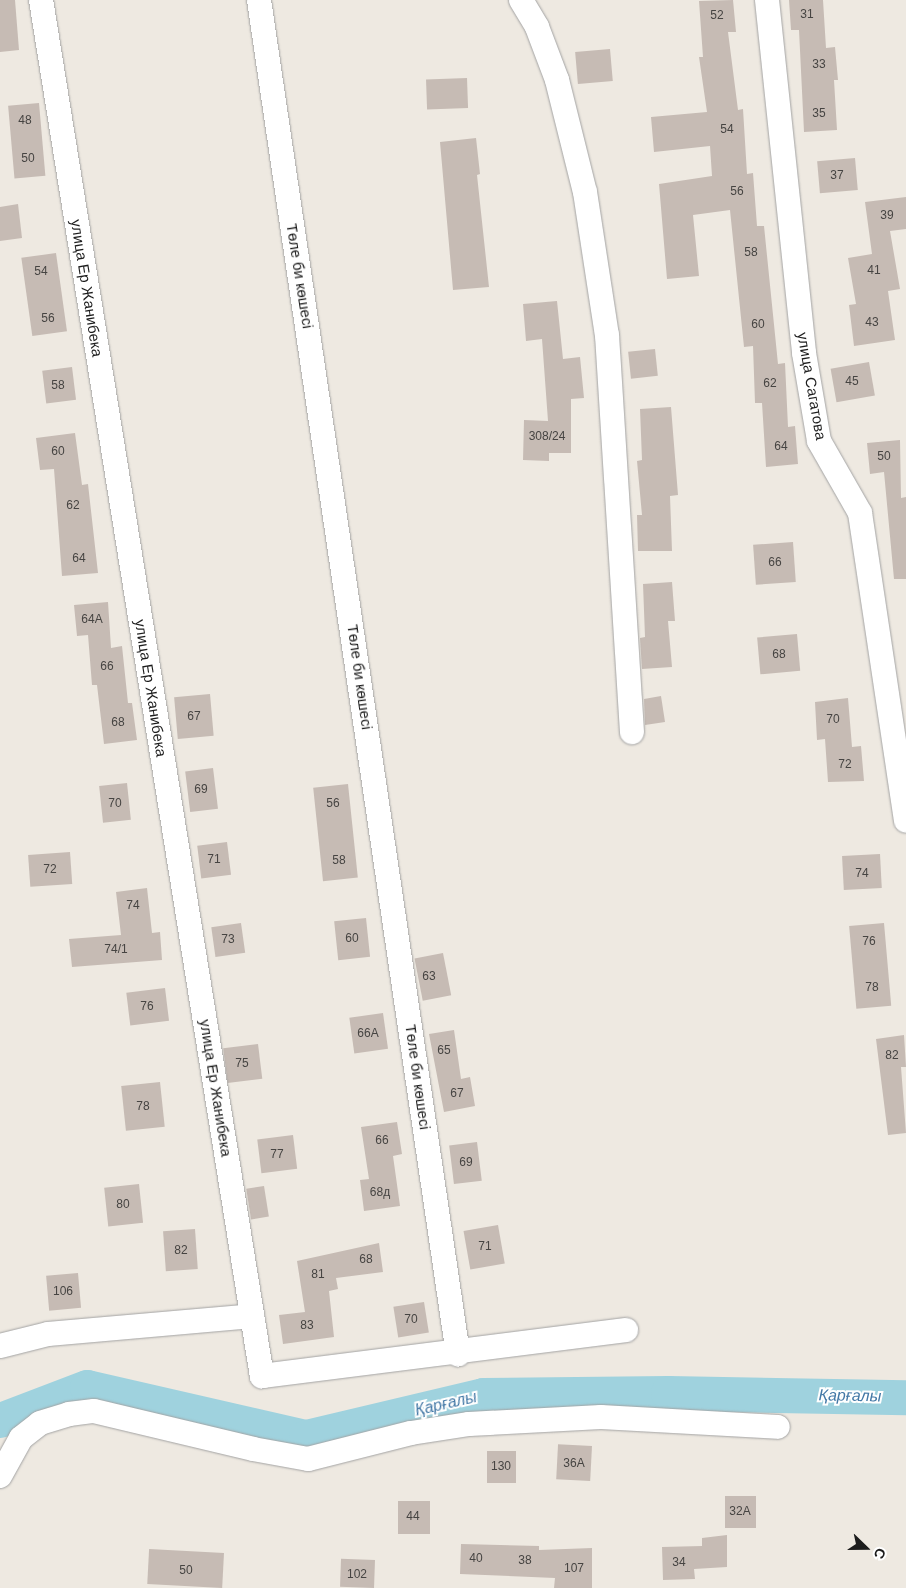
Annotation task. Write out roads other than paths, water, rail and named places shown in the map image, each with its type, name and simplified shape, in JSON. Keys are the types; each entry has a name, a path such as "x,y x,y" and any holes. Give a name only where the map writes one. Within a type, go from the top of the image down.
{"street":[{"name":"улица Ер Жанибека","path":"41,0 262,1376 458,1354"},
{"name":"Төле би көшесі","path":"259,0 458,1354"},
{"path":"521,0 537,27 557,80 585,192 602,307 632,732"},
{"name":"улица Сагатова","path":"767,0 804,353 817,431 819,441 860,513 904,793 906,820"},
{"path":"0,1346 48,1334 252,1316"},
{"path":"458,1354 626,1330"},
{"path":"0,1476 21,1438 40,1423 69,1414 94,1411 253,1449 308,1459 411,1433 469,1424 601,1417 778,1427"}],"waterway":[{"name":"Қарғалы","path":"0,1420 87,1387 306,1437 483,1395 668,1393 906,1397"}]}
